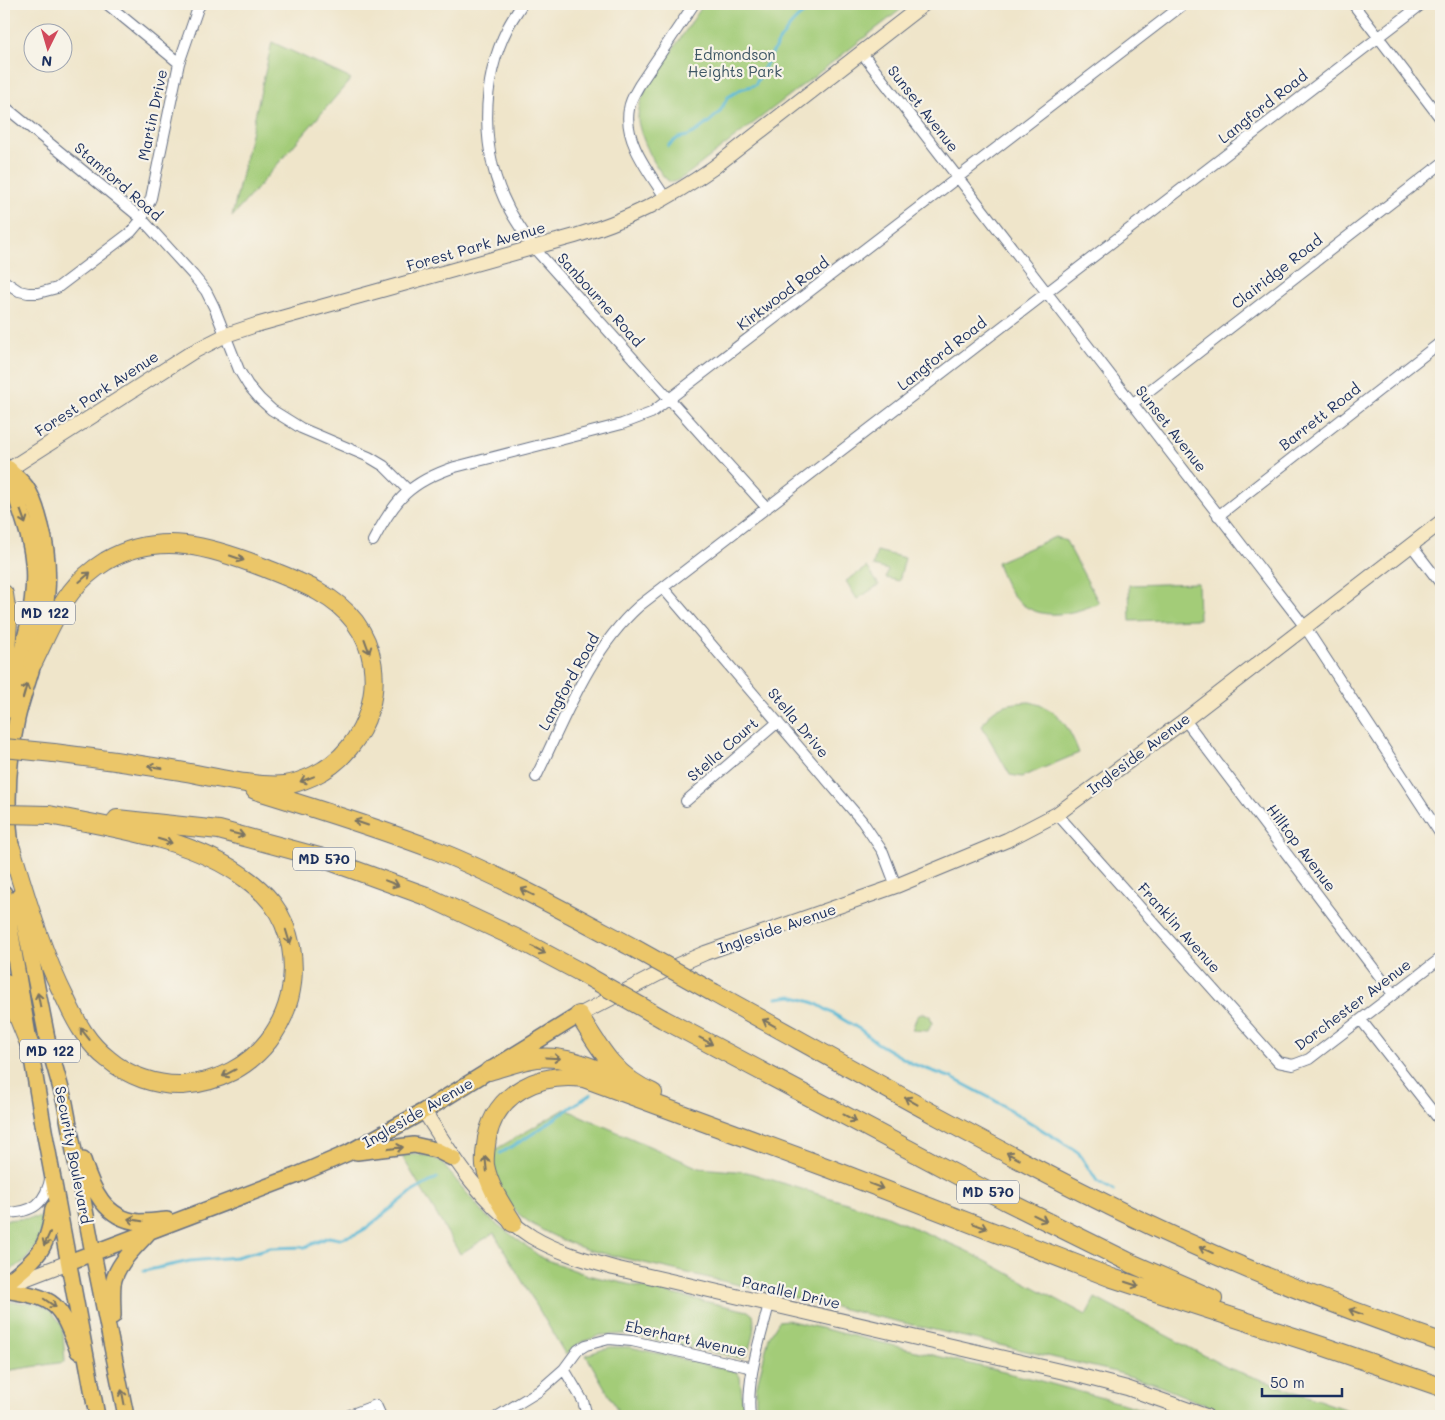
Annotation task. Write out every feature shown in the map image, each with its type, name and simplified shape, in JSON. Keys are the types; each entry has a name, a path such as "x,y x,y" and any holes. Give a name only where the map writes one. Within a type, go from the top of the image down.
{"highway":[{"path":"33,663 62,605 83,579 114,557 143,546 194,545 216,550 241,558 295,581 332,600 344,609 363,635 369,651 373,692 365,725 350,748 340,759 324,771 304,780 284,785 256,784 203,776"},
{"path":"4,594 8,621 8,648 4,682"},
{"name":"MD 570","path":"4,748 136,763 203,776 332,813 439,852 530,893 1084,1193 1210,1251 1324,1300 1441,1342"},
{"name":"MD 570","path":"4,814 145,821 205,828 242,835 372,875 426,896 508,934 663,1019 1006,1201 1133,1264 1322,1346 1441,1387"},
{"path":"11,848 40,942 54,976 80,1028 107,1059 140,1078 161,1084 176,1085 199,1084 219,1078 258,1054 282,1020 293,982 293,961 289,940 283,922 273,904 244,877 196,851 140,833 49,815"},
{"path":"4,982 30,1046"},
{"path":"579,1015 608,1061 638,1087"},
{"path":"488,1071 535,1058 561,1058 578,1062 831,1168"},
{"path":"513,1223 493,1190 487,1175 485,1163 488,1133 494,1117 513,1095 524,1087 553,1077 584,1078 831,1168 1112,1278 1322,1346"}],"main road":[{"name":"Security Boulevard","path":"5,469 26,488 38,516 48,561 46,605 33,663 17,719 12,751 8,784 11,848 48,1043 65,1103 92,1253 126,1416"},
{"name":"MD 122","path":"4,712 30,616 33,590 33,564 30,541 5,469"},
{"name":"Security Boulevard","path":"4,892 68,1262 97,1416"},
{"name":"Ingleside Avenue","path":"68,1262 348,1154 424,1111 579,1015"},
{"path":"65,1103 89,1178 99,1199 107,1209 123,1218 141,1222 183,1219"},
{"path":"348,1154 414,1146 436,1150 454,1159"},
{"path":"4,1287 32,1261 47,1240 51,1228 56,1192"},
{"path":"114,1352 114,1282 123,1262 148,1232"},
{"path":"4,1287 37,1296 57,1307 64,1317 90,1381"}],"street":[{"path":"107,4 179,63"},
{"name":"Sanbourne Road","path":"522,4 508,27 498,52 488,105 488,130 493,167 509,209 534,248 767,508"},
{"path":"666,199 636,148 630,132 629,109 640,84 694,4"},
{"name":"Forest Park Avenue","path":"5,469 191,353 226,335 607,226 666,199 713,168 924,4"},
{"name":"Kirkwood Road","path":"373,541 385,519 408,490 424,479 455,466 638,419 651,413 1184,4"},
{"path":"1353,4 1441,119"},
{"name":"Langford Road","path":"536,777 577,692 602,649 625,619 1046,292 1422,4"},
{"name":"Martin Drive","path":"4,281 19,291 28,293 48,291 66,282 131,232 142,219 151,198 179,63 200,6"},
{"name":"Sunset Avenue","path":"861,52 1304,627 1441,835"},
{"name":"Stamford Road","path":"4,106 142,219 206,291 239,370 248,385 272,410 302,428 369,457 384,466 408,490"},
{"name":"Clairidge Road","path":"1132,404 1441,164"},
{"name":"Barrett Road","path":"1218,516 1441,342"},
{"name":"Ingleside Avenue","path":"579,1015 664,971 706,954 896,886 1007,840 1058,814 1185,720 1441,522"},
{"path":"1411,545 1441,584"},
{"name":"Stella Drive","path":"663,588 877,841 889,864 896,886"},
{"name":"Hilltop Avenue","path":"1185,720 1393,994"},
{"name":"Stella Court","path":"686,801 778,722"},
{"name":"Franklin Avenue","path":"1058,814 1278,1062"},
{"name":"Dorchester Avenue","path":"1278,1062 1293,1065 1309,1059 1441,958"},
{"path":"1361,1020 1441,1122"},
{"name":"Parallel Drive","path":"424,1111 454,1159 495,1208 532,1237 577,1257 614,1268 1110,1383 1173,1403 1206,1416"},
{"path":"4,1213 22,1212 40,1203 49,1183 52,1169"},
{"path":"4,1287 68,1262"},
{"path":"750,1416 749,1390 769,1304"},
{"name":"Eberhart Avenue","path":"498,1416 539,1391 564,1369 570,1358 586,1345 596,1341 619,1339 753,1368"},
{"path":"564,1369 583,1401 587,1416"},
{"path":"347,1416 376,1405 381,1416"}],"green space":[{"name":"Edmondson Heights Park","path":"704,4 908,4 689,173 675,182 671,182 666,179 655,164 641,133 638,118 640,103 646,88"},
{"path":"272,42 351,79 232,217"},
{"path":"1055,537 1066,541 1099,603 1081,610 1049,614 1023,605 1013,595 1004,581 997,562"},
{"path":"877,551 905,558 899,581 886,578 888,570 873,566"},
{"path":"867,567 879,585 857,599 846,581"},
{"path":"1198,583 1199,619 1130,621 1129,585"},
{"path":"1030,702 1048,709 1062,720 1079,753 1022,777 1010,775 982,726 996,709 1002,706"},
{"path":"924,1013 930,1016 932,1023 928,1031 912,1030 917,1016"},
{"path":"565,1109 699,1168 747,1172 882,1214 965,1250 1086,1315 1095,1298 1228,1368 1364,1416 1233,1416 1152,1383 1112,1371 588,1250 533,1225 510,1205 501,1193 496,1179 491,1152"},
{"path":"413,1154 430,1156 441,1162 485,1215 542,1258 587,1275 748,1311 753,1315 754,1325 747,1355 740,1358 626,1334 601,1335 580,1343 565,1354 494,1233 460,1254 402,1156"},
{"path":"46,1217 37,1244 25,1261 4,1274 4,1220"},
{"path":"9,1302 40,1305 51,1311 62,1326 65,1362 4,1371 4,1304"},
{"path":"787,1320 1037,1380 1168,1416 758,1416 756,1389 769,1337 779,1321"},
{"path":"610,1347 630,1347 737,1372 740,1377 744,1416 613,1416 617,1409 586,1355"}],"waterway":[{"path":"668,146 678,138 688,136 709,122 719,113 728,97 741,89 755,85 776,46 789,27 803,14 824,4"},
{"path":"777,998 792,996 815,1003 913,1064 952,1078 994,1100 1078,1152 1097,1181 1114,1191"},
{"path":"500,1153 535,1133 591,1094"},
{"path":"144,1271 190,1261 236,1257 270,1248 305,1247 329,1237 339,1239 356,1234 412,1192 437,1178"}]}
